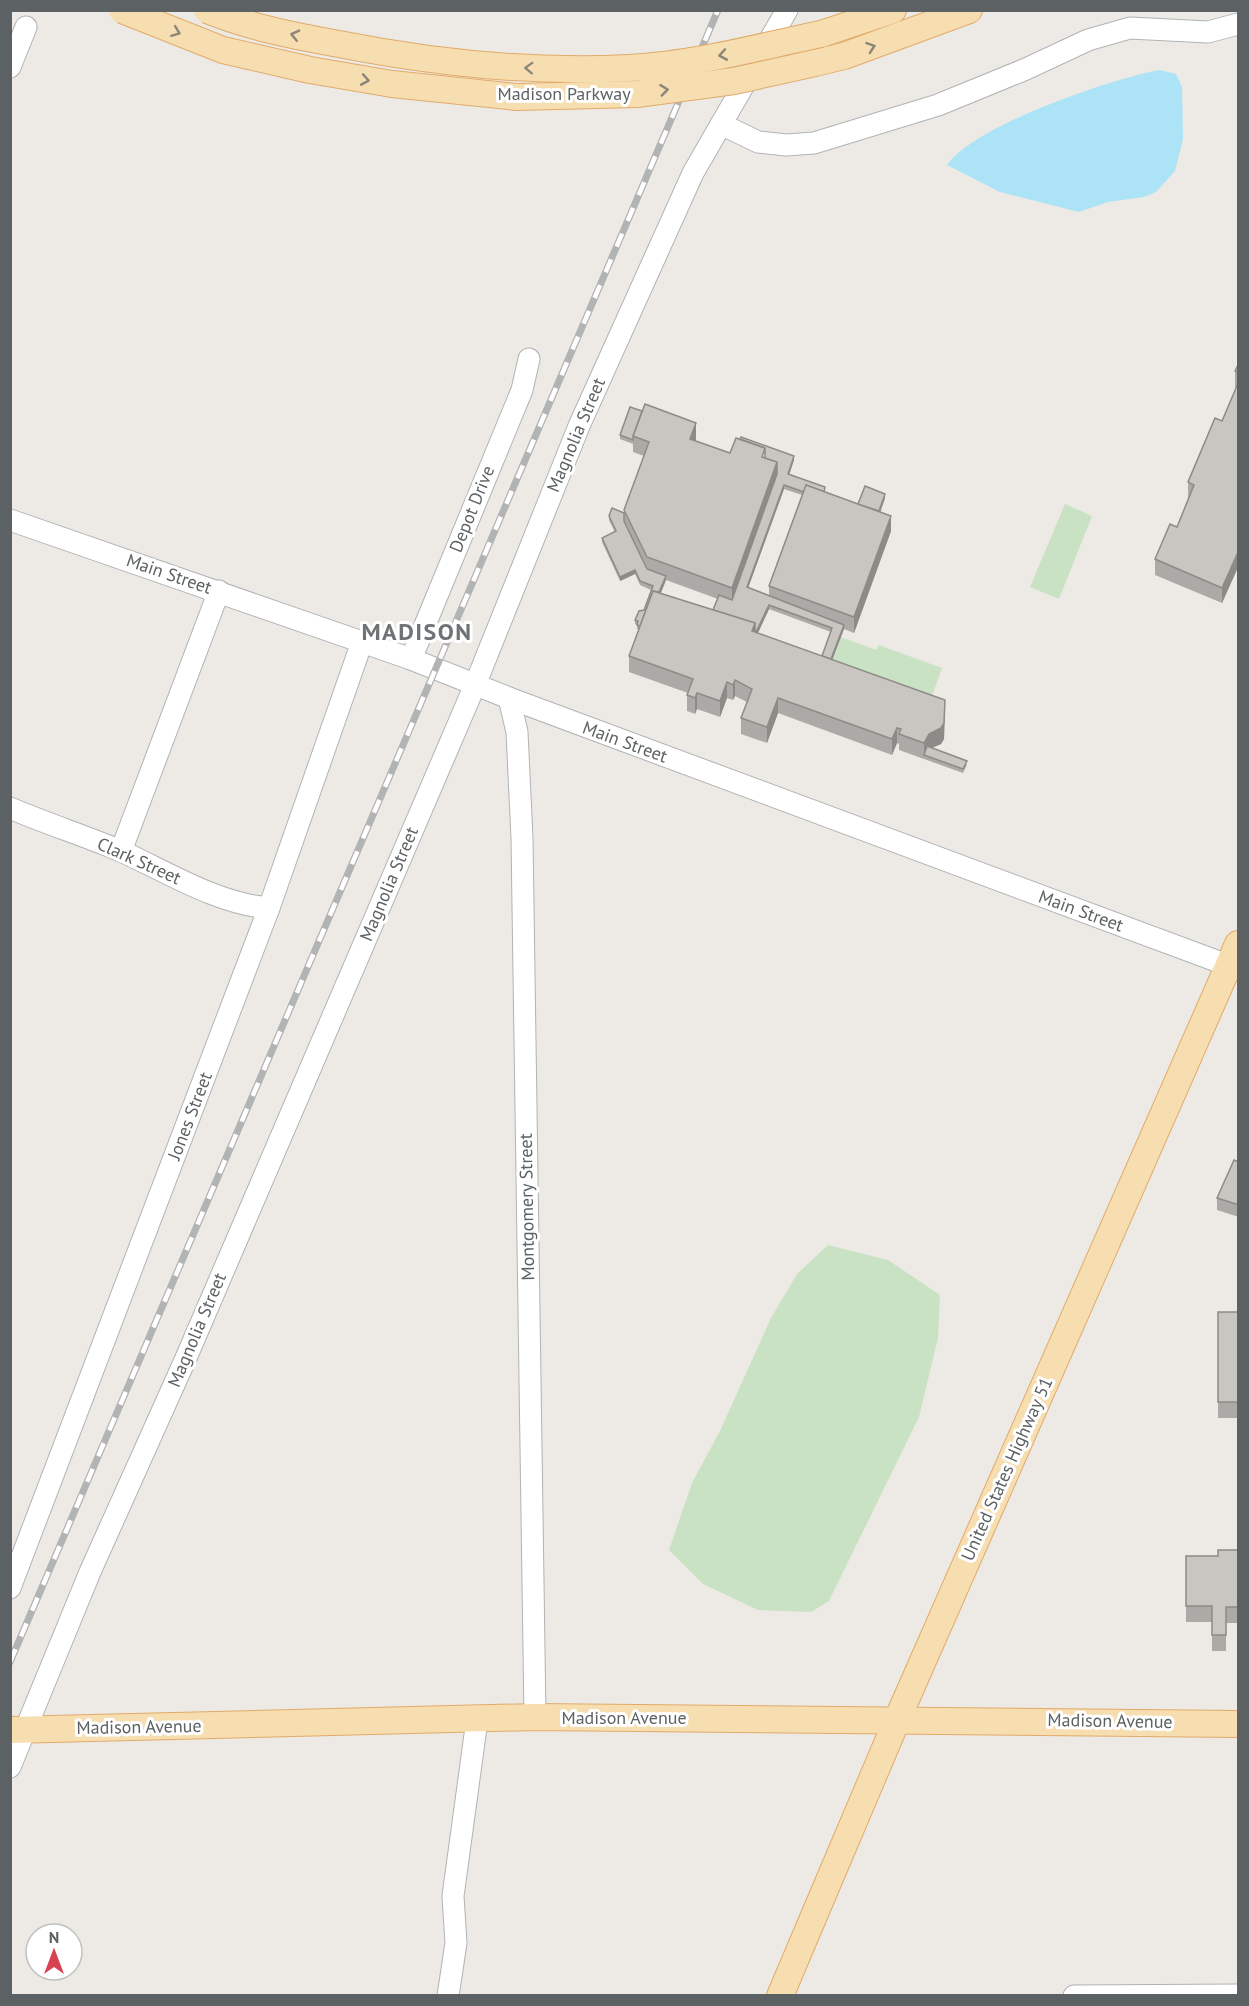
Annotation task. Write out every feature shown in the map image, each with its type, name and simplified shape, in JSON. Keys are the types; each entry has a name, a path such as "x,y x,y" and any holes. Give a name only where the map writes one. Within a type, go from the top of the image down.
{"main road":[{"name":"Madison Parkway","path":"122,10 223,50 310,70 392,84 517,98 637,94 734,81 844,56 969,10"},
{"name":"Madison Parkway","path":"207,10 234,21 320,41 396,55 490,67 631,68 726,54 821,34 893,10"},
{"name":"United States Highway 51","path":"780,1995 897,1719 1235,959"},
{"name":"Madison Avenue","path":"18,1730 534,1717 1239,1724"}],"street":[{"name":"Magnolia Street","path":"10,1767 18,1730 186,1358 474,685 579,426 693,172 787,10"},
{"path":"721,124 758,142 786,145 814,142 938,105 1026,69 1088,40 1130,28 1208,32 1239,24"},
{"path":"10,67 26,27"},
{"name":"Depot Drive","path":"411,659 522,390 530,359"},
{"name":"Main Street","path":"10,520 411,659 509,698 1235,959"},
{"path":"121,852 219,591"},
{"name":"Jones Street","path":"10,1588 269,908 362,642"},
{"name":"Montgomery Street","path":"509,698 517,732 522,838 534,1717"},
{"name":"Clark Street","path":"10,808 121,852 248,907 269,908"},
{"path":"448,1995 456,1943 453,1896 477,1720"},
{"path":"1074,1995 1239,1995"}],"green space":[{"path":"1065,504 1092,516 1059,599 1030,587"},
{"path":"841,637 876,650 879,645 942,668 929,704 829,668"},
{"path":"828,1245 888,1260 940,1295 938,1338 919,1417 829,1601 811,1612 758,1610 703,1584 669,1550 692,1483 720,1431 771,1318 797,1274"}],"water":[{"path":"1159,70 1176,74 1182,87 1183,139 1175,171 1156,192 1144,197 1108,202 1079,212 1000,192 947,165 962,150 984,135 1013,120 1109,83"}],"building":[{"path":"1239,381 1239,550 1222,588 1155,559 1170,524 1177,527 1194,485 1188,482 1215,418 1222,421"},
{"path":"645,404 696,423 690,439 730,453 736,438 765,448 762,457 777,462 732,588 647,557 624,510 649,442 633,436"},
{"path":"630,407 642,411 633,440 620,435"},
{"path":"741,437 794,456 788,474 825,487 824,492 806,485 804,492 784,485 747,587 844,625 831,659 822,656 832,628 769,605 755,632 755,623 713,610 719,595 732,600 777,474 777,462 765,458 765,448 740,439"},
{"path":"806,485 891,516 854,617 769,586"},
{"path":"865,486 885,494 879,511 858,504"},
{"path":"612,508 624,513 624,521 647,569 666,576 659,592 653,591 640,626 635,620 639,611 644,610 653,586 640,581 635,570 620,577 602,538 616,531 609,516"},
{"path":"653,591 755,623 752,631 945,700 944,723 941,728 929,734 924,743 899,734 901,729 897,728 892,739 778,698 767,727 741,718 752,689 735,680 733,685 727,682 720,701 697,693 695,698 687,695 693,679 629,656"},
{"path":"927,746 967,761 963,769 924,755"},
{"path":"1234,1160 1239,1162 1239,1205 1217,1198"},
{"path":"1218,1312 1239,1312 1239,1402 1218,1402"},
{"path":"1218,1550 1239,1550 1239,1607 1226,1607 1226,1635 1212,1635 1212,1606 1186,1606 1186,1556 1218,1556"}],"railway":[{"path":"10,1662 718,10"}],"district":[{"name":"MADISON","path":"417,632"}]}
